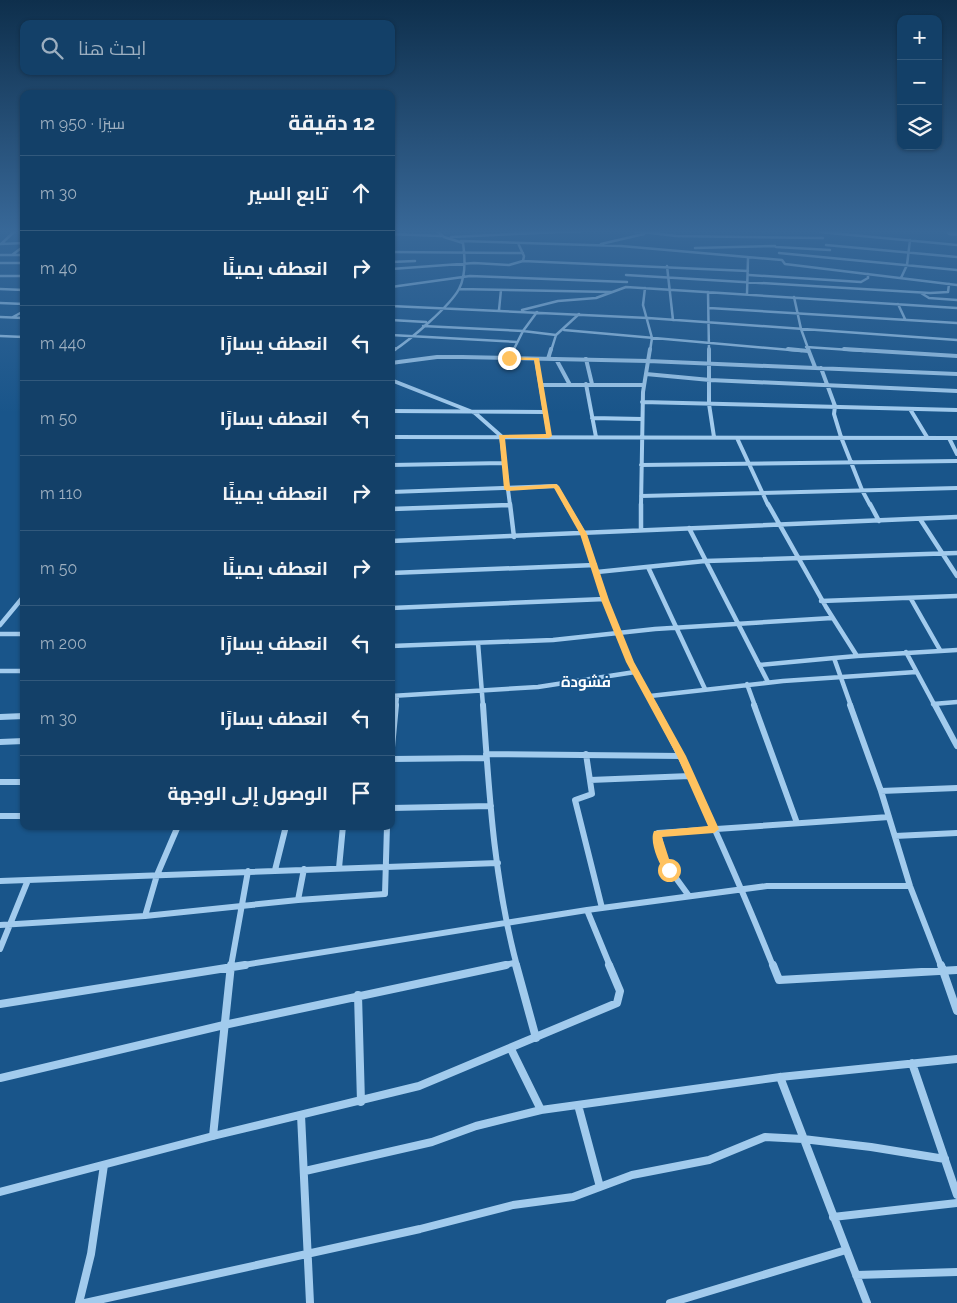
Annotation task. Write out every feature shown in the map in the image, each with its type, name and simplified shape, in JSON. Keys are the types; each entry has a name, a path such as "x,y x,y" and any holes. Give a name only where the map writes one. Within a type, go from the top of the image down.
{"street":[{"path":"395,350 423,326 457,292"},
{"path":"499,310 501,292"},
{"path":"605,292 616,292"},
{"path":"515,311 558,301 596,298 616,292"},
{"path":"641,530 642,402 652,338 643,305 645,292"},
{"path":"669,292 673,320"},
{"path":"714,437 709,404 708,292 957,308"},
{"path":"830,292 832,299"},
{"path":"903,292 947,292"},
{"path":"921,293 929,298 957,300"},
{"path":"794,297 801,329 815,367"},
{"path":"0,303 20,304"},
{"path":"898,304 905,319"},
{"path":"395,306 648,318 957,340"},
{"path":"708,308 957,323"},
{"path":"509,358 522,331 537,312"},
{"path":"13,318 20,314"},
{"path":"423,326 522,331 556,335 564,330 579,314"},
{"path":"0,317 20,318"},
{"path":"395,320 426,322"},
{"path":"564,330 709,343 957,356"},
{"path":"395,335 517,342"},
{"path":"548,359 556,335"},
{"path":"0,336 20,337"},
{"path":"395,362 437,357 586,359 957,374"},
{"path":"536,358 549,436"},
{"path":"556,359 570,384"},
{"path":"586,359 592,384"},
{"path":"821,368 835,406 834,414 841,438 862,490 879,521"},
{"path":"646,374 710,380 957,391"},
{"path":"395,382 469,411 501,436 514,536"},
{"path":"586,384 596,436"},
{"path":"541,385 644,385"},
{"path":"642,402 957,410"},
{"path":"910,409 927,437"},
{"path":"395,411 545,412"},
{"path":"592,418 642,419"},
{"path":"395,437 957,438"},
{"path":"737,438 747,464 778,524 821,601 857,656"},
{"path":"949,438 957,454"},
{"path":"641,465 957,461"},
{"path":"395,465 504,462"},
{"path":"395,492 556,486 584,534 617,633 635,672 650,696 681,756 742,889 779,980 957,970"},
{"path":"641,496 957,488"},
{"path":"395,509 509,504"},
{"path":"395,541 957,517"},
{"path":"920,519 957,576"},
{"path":"689,528 768,682"},
{"path":"597,572 706,561 957,553"},
{"path":"395,573 595,565"},
{"path":"648,568 705,689"},
{"path":"821,601 957,596"},
{"path":"0,625 20,599"},
{"path":"911,599 940,650"},
{"path":"395,608 605,600"},
{"path":"395,646 546,641 676,628 832,618"},
{"path":"0,634 20,634"},
{"path":"478,643 486,756 505,923 514,963 536,1038"},
{"path":"759,665 906,652 957,650"},
{"path":"906,652 957,746"},
{"path":"834,658 881,791 910,886 957,1011"},
{"path":"0,671 20,671"},
{"path":"395,696 559,685 635,672"},
{"path":"650,696 768,682 916,672"},
{"path":"747,684 797,823"},
{"path":"933,704 957,702"},
{"path":"0,717 20,716"},
{"path":"0,742 20,741"},
{"path":"395,759 586,754 681,756"},
{"path":"586,754 592,794 575,800 602,908"},
{"path":"590,780 690,776"},
{"path":"0,782 20,782"},
{"path":"881,791 957,788"},
{"path":"395,808 491,806"},
{"path":"0,816 20,816"},
{"path":"689,896 665,863 657,834 889,817"},
{"path":"145,916 157,875 176,830"},
{"path":"276,870 285,830"},
{"path":"339,868 343,830"},
{"path":"0,925 145,916 241,905 384,894 387,830"},
{"path":"895,836 957,833"},
{"path":"0,881 498,863"},
{"path":"298,900 304,869"},
{"path":"213,1136 231,967 248,871"},
{"path":"0,949 28,880"},
{"path":"0,1004 587,910 742,889 767,886 910,886"},
{"path":"0,1192 213,1136 361,1102 420,1086 618,1003 620,991 587,910"},
{"path":"0,1078 224,1025 514,963"},
{"path":"358,996 361,1102"},
{"path":"511,1049 541,1110"},
{"path":"305,1170 432,1142 476,1126 541,1110 780,1077 957,1059"},
{"path":"912,1064 957,1195"},
{"path":"780,1077 867,1303"},
{"path":"578,1105 600,1187"},
{"path":"301,1115 310,1303"},
{"path":"85,1303 420,1229 513,1205 573,1197 632,1175 709,1160 765,1137 803,1139 871,1147 945,1160"},
{"path":"79,1303 91,1254 104,1165"},
{"path":"833,1217 957,1203"},
{"path":"670,1303 846,1250"},
{"path":"856,1275 957,1272"}],"district":[{"name":"فشودة","path":"586,682"}],"route":[{"path":"509,358 536,358 549,436 501,436 507,489 556,486 584,534 605,600 630,662 681,756 714,829 658,833 657,836 665,863 669,870"}]}
